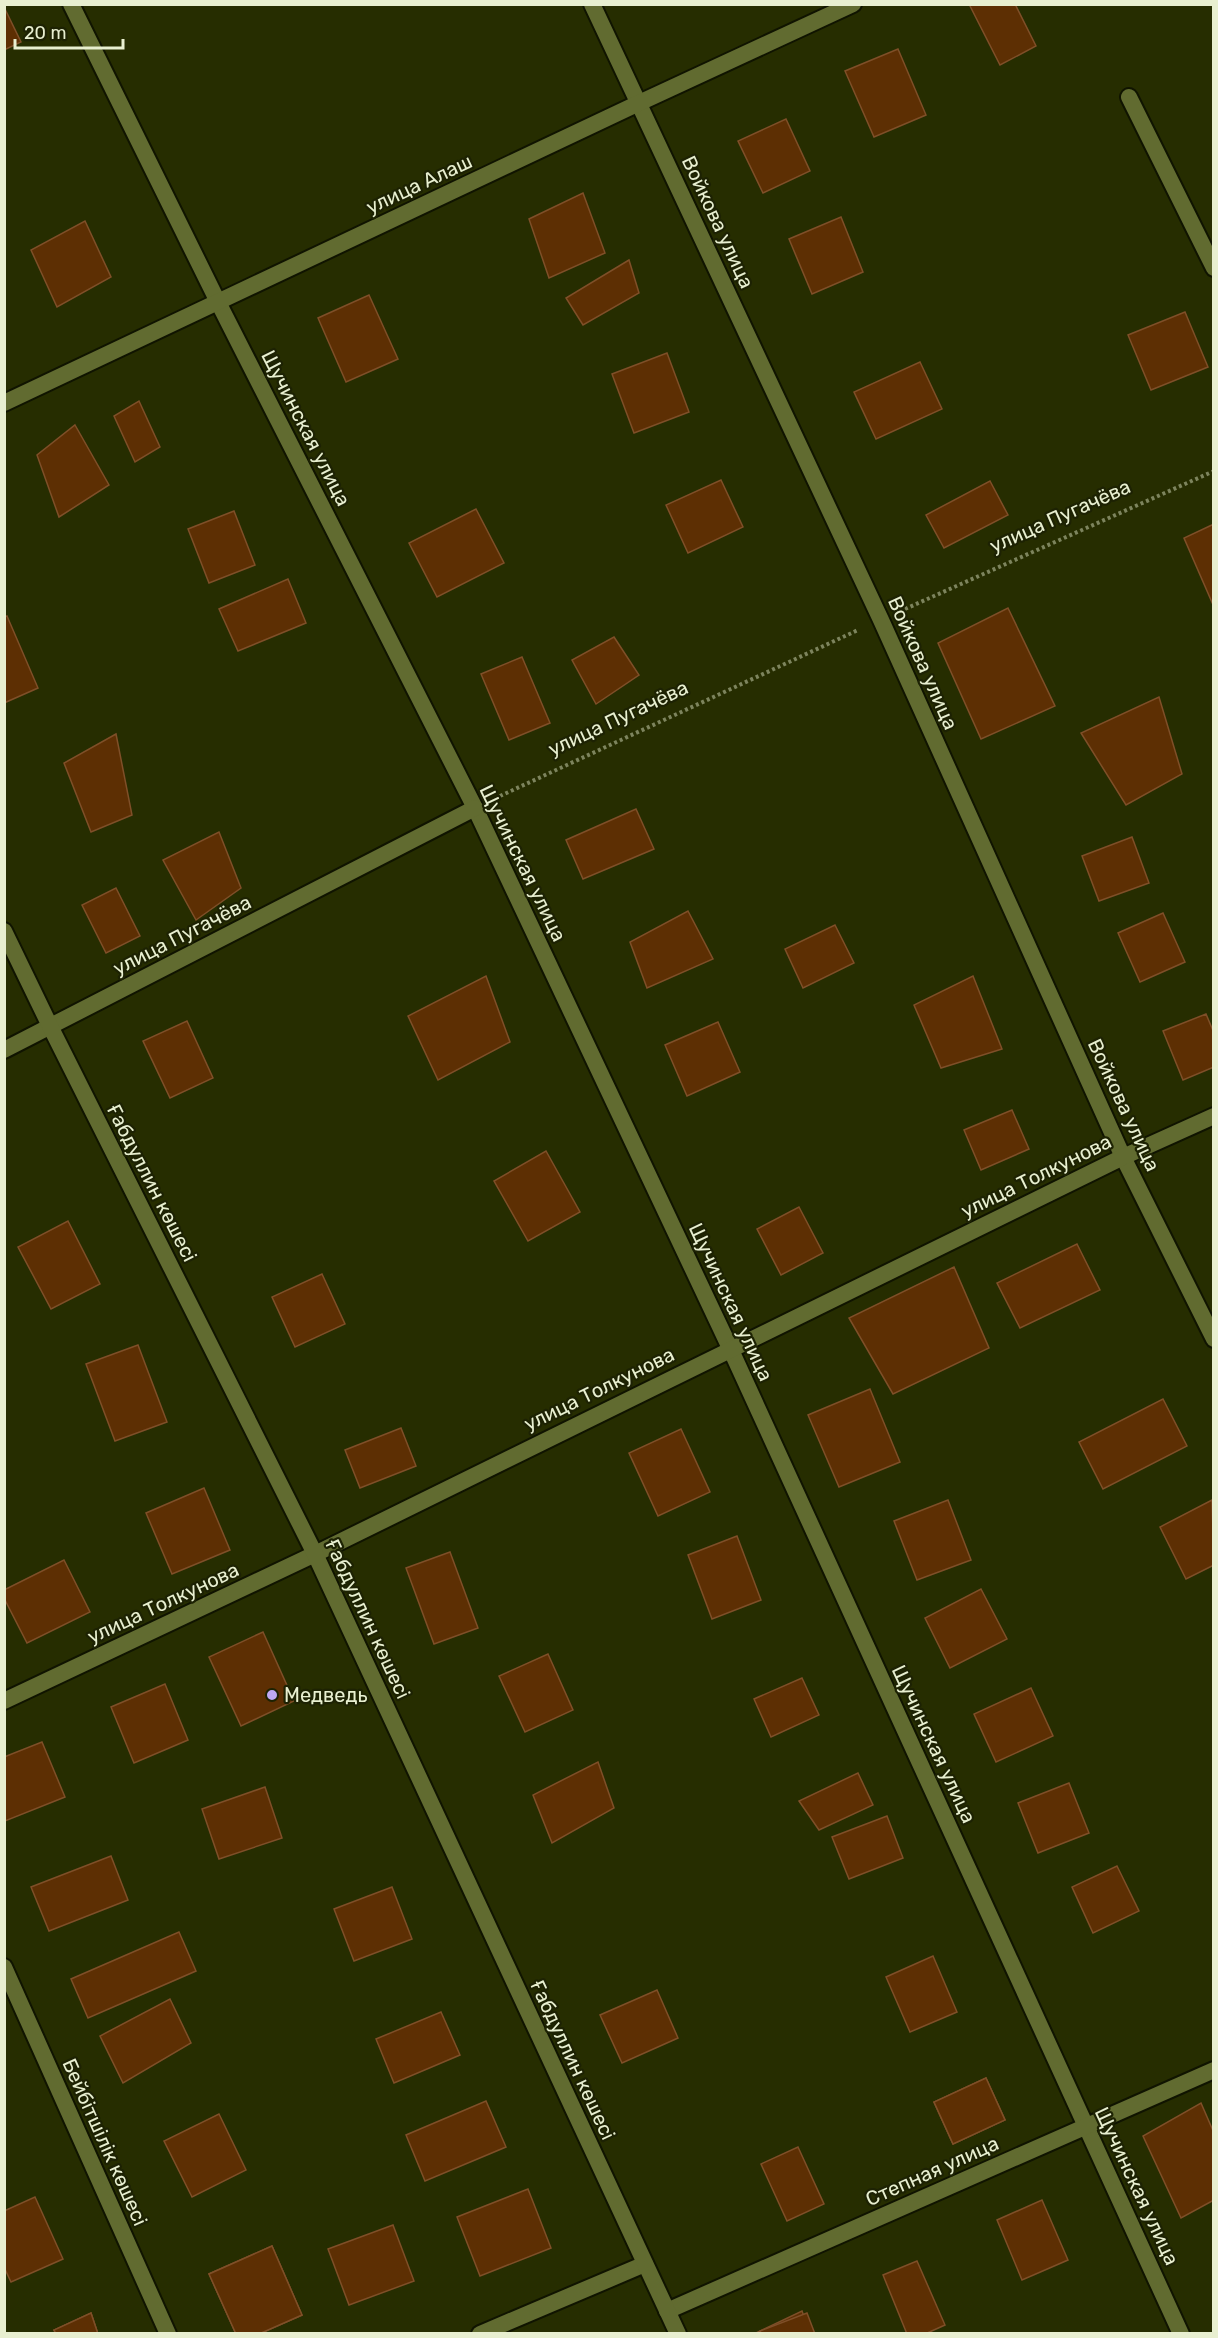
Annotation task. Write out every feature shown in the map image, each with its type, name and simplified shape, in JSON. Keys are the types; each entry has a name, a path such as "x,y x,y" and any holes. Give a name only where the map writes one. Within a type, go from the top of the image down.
{"street":[{"name":"Щучинская улица","path":"71,4 218,302 475,808 730,1348 1181,2334"},
{"name":"Войкова улица","path":"592,4 881,620 1123,1157 1214,1339"},
{"name":"улица Алаш","path":"4,403 853,4"},
{"path":"1129,97 1214,268"},
{"name":"улица Пугачёва","path":"4,1050 475,808"},
{"name":"Ғабдуллин көшесі","path":"4,931 315,1554 678,2334"},
{"name":"улица Толкунова","path":"4,1701 315,1554 730,1348 1123,1157 1214,1116"},
{"name":"Бейбітшілік көшесі","path":"4,1967 168,2334"},
{"name":"Степная улица","path":"667,2311 1214,2070"},
{"path":"480,2334 645,2264"}],"path":[{"name":"улица Пугачёва","path":"475,808 881,620 1214,471"}],"building":[{"path":"969,4 1015,4 1036,46 1000,65"},
{"path":"4,7 21,42 4,50"},
{"path":"898,49 926,115 874,137 845,71"},
{"path":"786,119 810,171 763,193 738,141"},
{"path":"583,193 605,253 549,278 529,219"},
{"path":"841,217 863,272 812,294 789,239"},
{"path":"85,221 111,277 57,307 31,250"},
{"path":"629,260 639,293 583,325 566,298"},
{"path":"369,295 398,359 346,382 318,318"},
{"path":"1185,312 1208,367 1151,390 1128,335"},
{"path":"667,353 689,412 634,433 612,374"},
{"path":"920,362 942,409 876,439 854,392"},
{"path":"139,401 160,447 135,462 114,416"},
{"path":"75,425 109,485 59,517 37,455"},
{"path":"721,480 743,527 688,553 666,505"},
{"path":"990,481 1008,515 944,548 926,515"},
{"path":"476,509 504,563 437,597 409,543"},
{"path":"234,511 255,565 209,583 188,529"},
{"path":"1214,524 1214,607 1184,538"},
{"path":"288,579 306,623 238,651 219,609"},
{"path":"1008,608 1055,706 981,739 938,643"},
{"path":"7,616 38,688 4,703 4,617"},
{"path":"614,637 639,675 596,704 572,660"},
{"path":"522,657 550,723 509,740 481,674"},
{"path":"1159,697 1182,774 1126,805 1081,733"},
{"path":"116,734 132,815 91,832 64,763"},
{"path":"636,809 654,849 583,879 566,840"},
{"path":"219,832 241,888 196,920 163,860"},
{"path":"1132,837 1149,883 1099,901 1082,856"},
{"path":"116,888 140,936 106,953 82,905"},
{"path":"688,911 713,959 647,988 630,942"},
{"path":"1163,913 1185,962 1140,982 1118,933"},
{"path":"835,925 854,963 803,988 785,949"},
{"path":"486,976 510,1042 438,1080 408,1016"},
{"path":"973,976 1002,1049 941,1068 914,1005"},
{"path":"1206,1014 1214,1033 1214,1067 1183,1080 1163,1031"},
{"path":"187,1021 213,1078 170,1098 143,1041"},
{"path":"718,1022 740,1072 687,1096 665,1045"},
{"path":"1012,1110 1029,1149 981,1170 964,1130"},
{"path":"546,1151 580,1212 528,1241 494,1181"},
{"path":"799,1207 823,1253 781,1275 757,1229"},
{"path":"68,1221 100,1284 51,1309 18,1247"},
{"path":"1077,1244 1100,1290 1020,1328 997,1283"},
{"path":"954,1267 989,1348 893,1394 849,1318"},
{"path":"322,1274 345,1324 295,1347 272,1297"},
{"path":"138,1345 167,1422 115,1441 86,1364"},
{"path":"870,1389 900,1462 839,1487 808,1415"},
{"path":"1163,1399 1187,1446 1103,1489 1079,1442"},
{"path":"401,1428 416,1466 360,1488 345,1450"},
{"path":"681,1429 710,1492 658,1516 629,1453"},
{"path":"204,1488 230,1550 172,1574 146,1513"},
{"path":"948,1500 971,1560 917,1580 894,1521"},
{"path":"1212,1500 1214,1565 1186,1579 1160,1527"},
{"path":"737,1536 761,1600 712,1619 688,1555"},
{"path":"450,1552 478,1628 434,1644 406,1568"},
{"path":"64,1560 90,1612 27,1643 4,1598 4,1590"},
{"path":"981,1589 1007,1639 950,1668 925,1618"},
{"path":"263,1632 294,1701 241,1726 209,1657"},
{"path":"548,1654 573,1710 525,1732 499,1676"},
{"path":"802,1678 819,1715 771,1737 754,1699"},
{"path":"165,1684 188,1740 134,1763 111,1707"},
{"path":"1031,1688 1053,1736 996,1762 974,1714"},
{"path":"42,1742 65,1797 5,1821 4,1757"},
{"path":"598,1762 614,1808 552,1843 533,1795"},
{"path":"858,1773 873,1805 819,1830 799,1801"},
{"path":"1069,1783 1089,1833 1038,1853 1018,1803"},
{"path":"265,1787 282,1838 219,1859 202,1809"},
{"path":"887,1816 903,1858 849,1879 832,1837"},
{"path":"111,1856 128,1900 49,1931 31,1887"},
{"path":"1117,1866 1139,1911 1093,1933 1072,1887"},
{"path":"392,1887 412,1939 354,1961 334,1909"},
{"path":"179,1932 196,1971 88,2018 71,1979"},
{"path":"933,1956 957,2012 910,2032 886,1977"},
{"path":"657,1990 678,2038 622,2063 600,2015"},
{"path":"170,1999 191,2043 123,2083 100,2036"},
{"path":"441,2012 460,2055 394,2083 376,2039"},
{"path":"986,2078 1005,2120 953,2144 934,2102"},
{"path":"986,2078 1005,2120 953,2144 934,2102"},
{"path":"486,2101 506,2147 425,2181 406,2135"},
{"path":"1201,2103 1214,2133 1214,2200 1181,2218 1143,2136"},
{"path":"219,2114 246,2170 192,2197 164,2141"},
{"path":"798,2147 824,2204 787,2221 761,2164"},
{"path":"528,2189 551,2248 480,2276 457,2217"},
{"path":"35,2197 63,2259 11,2282 4,2267 4,2211"},
{"path":"1042,2200 1068,2260 1022,2280 997,2220"},
{"path":"393,2225 414,2281 349,2305 328,2249"},
{"path":"272,2246 302,2315 259,2334 236,2334 209,2274"},
{"path":"272,2246 302,2315 259,2334 236,2334 209,2274"},
{"path":"917,2261 945,2325 925,2334 907,2334 883,2275"},
{"path":"802,2311 810,2334 756,2333"},
{"path":"91,2313 98,2334 56,2334 54,2330"},
{"path":"91,2313 98,2334 56,2334 54,2330"},
{"path":"807,2313 815,2334 761,2334 760,2331"}],"place":[{"name":"Медведь","path":"272,1695"}]}
